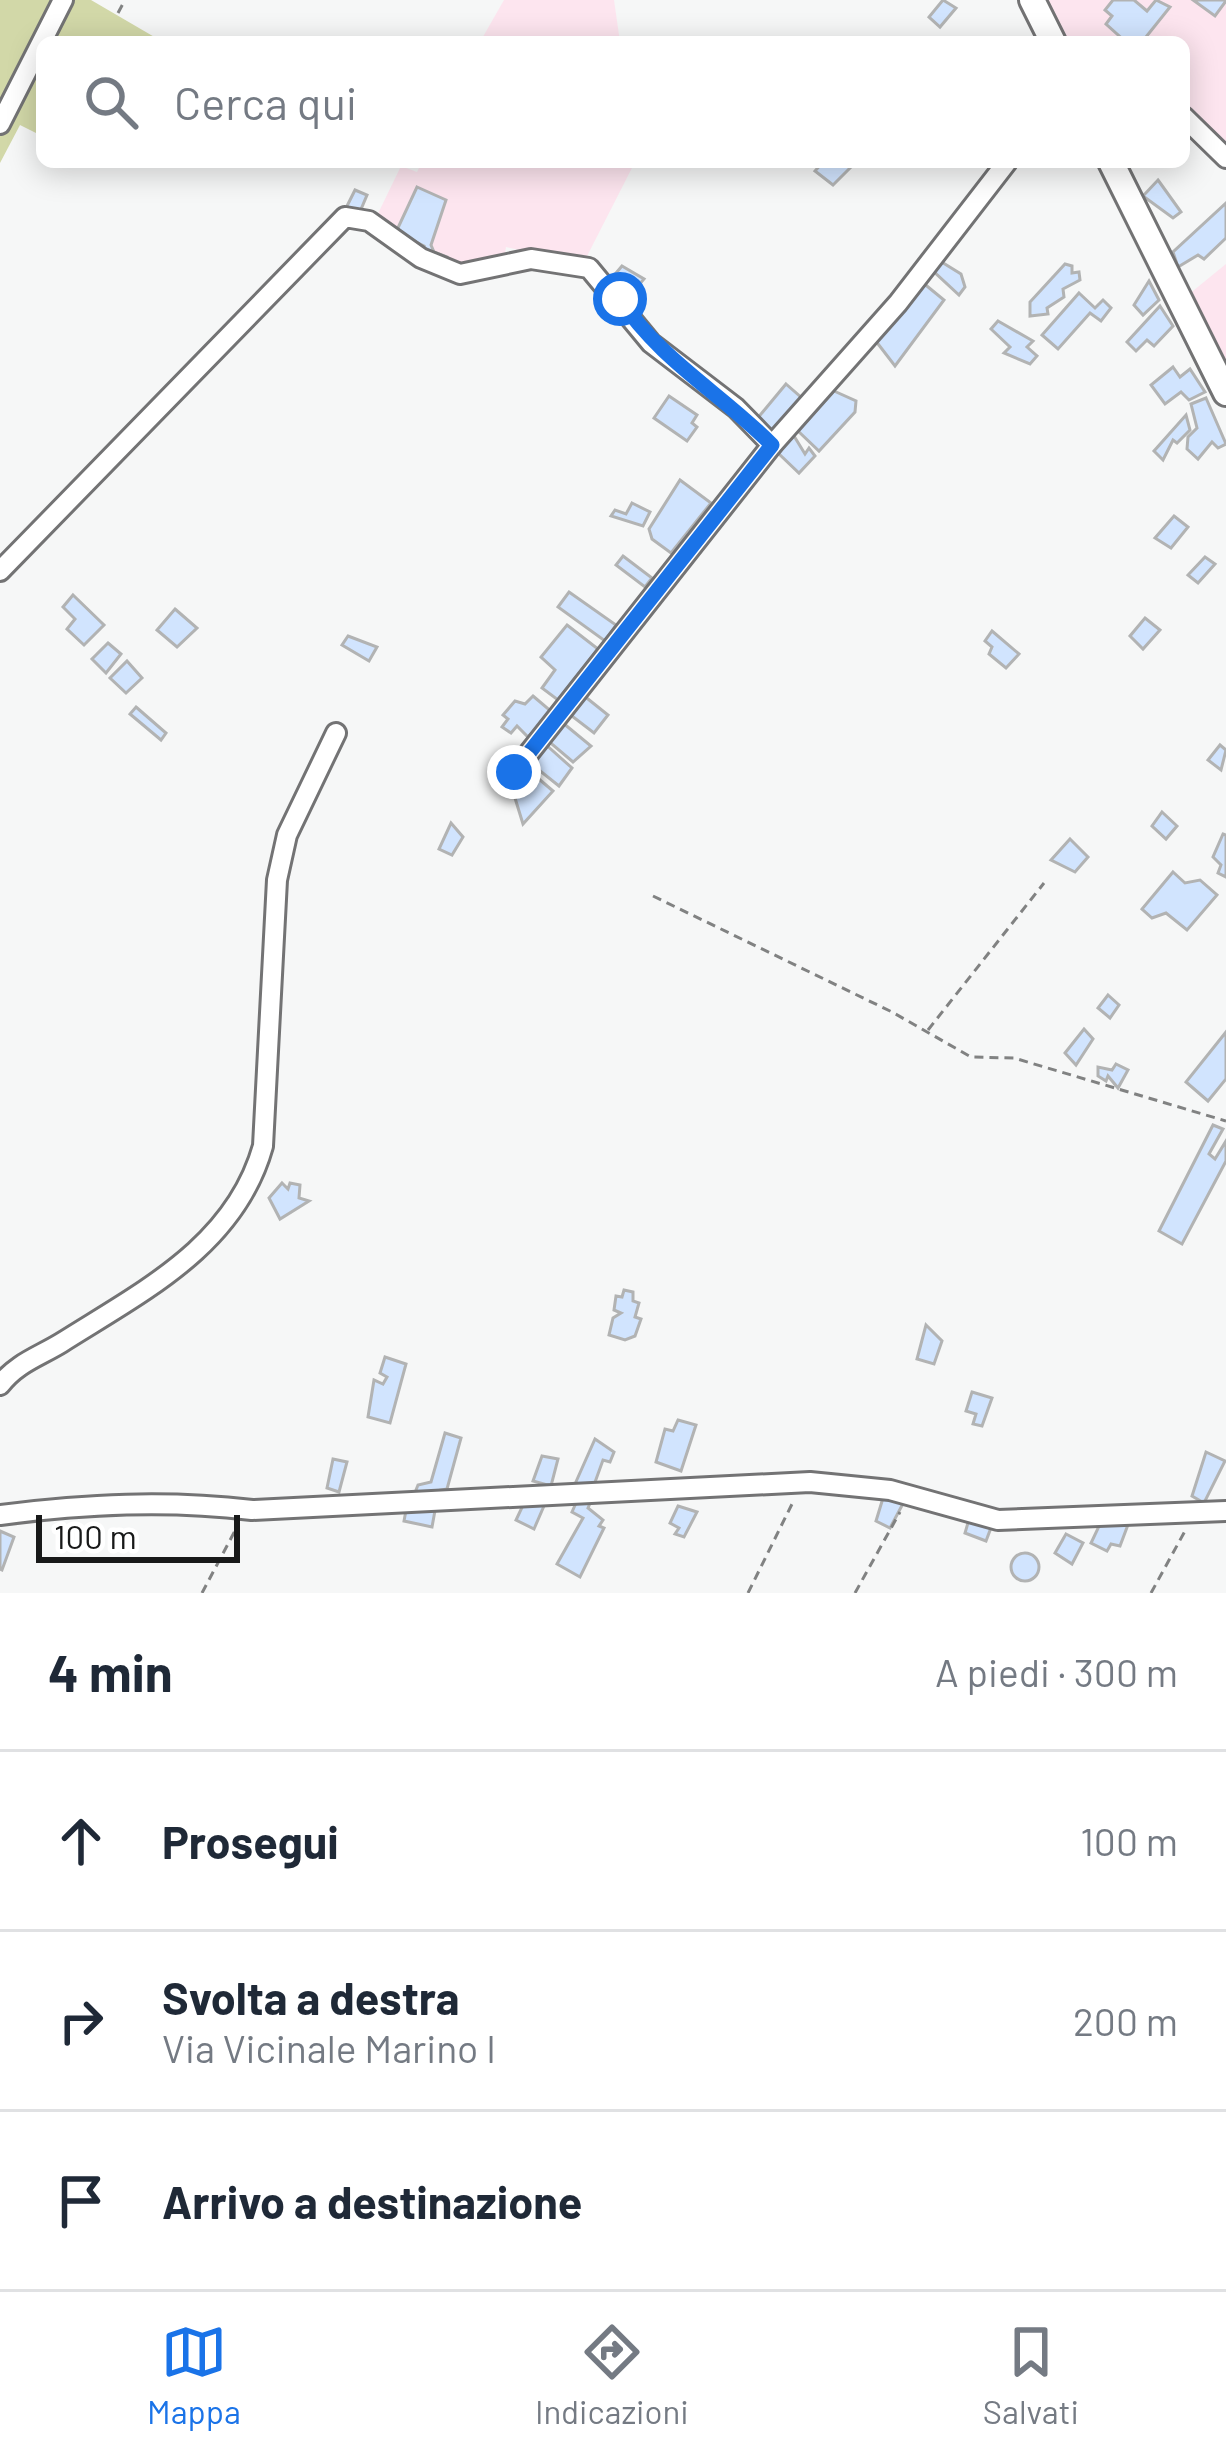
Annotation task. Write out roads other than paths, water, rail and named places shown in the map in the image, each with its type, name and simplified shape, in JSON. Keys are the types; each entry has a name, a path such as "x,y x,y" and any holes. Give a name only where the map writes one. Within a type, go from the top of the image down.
{"main road":[{"path":"1032,0 1049,36"},
{"path":"1114,168 1226,394"}],"street":[{"path":"43,36 63,0"},
{"path":"0,124 5,103 36,48"},
{"path":"1190,123 1226,158"},
{"path":"514,772 772,445 898,304 1001,168"},
{"path":"0,571 345,217 369,221 421,258 460,274 531,259 589,268 651,343 736,408 772,445"},
{"path":"0,1384 13,1368 114,1309 206,1246 228,1221 254,1176 263,1146 277,880 286,835 336,733"},
{"path":"0,1515 172,1500 247,1509 802,1482 910,1495 998,1520 1226,1511"}]}
